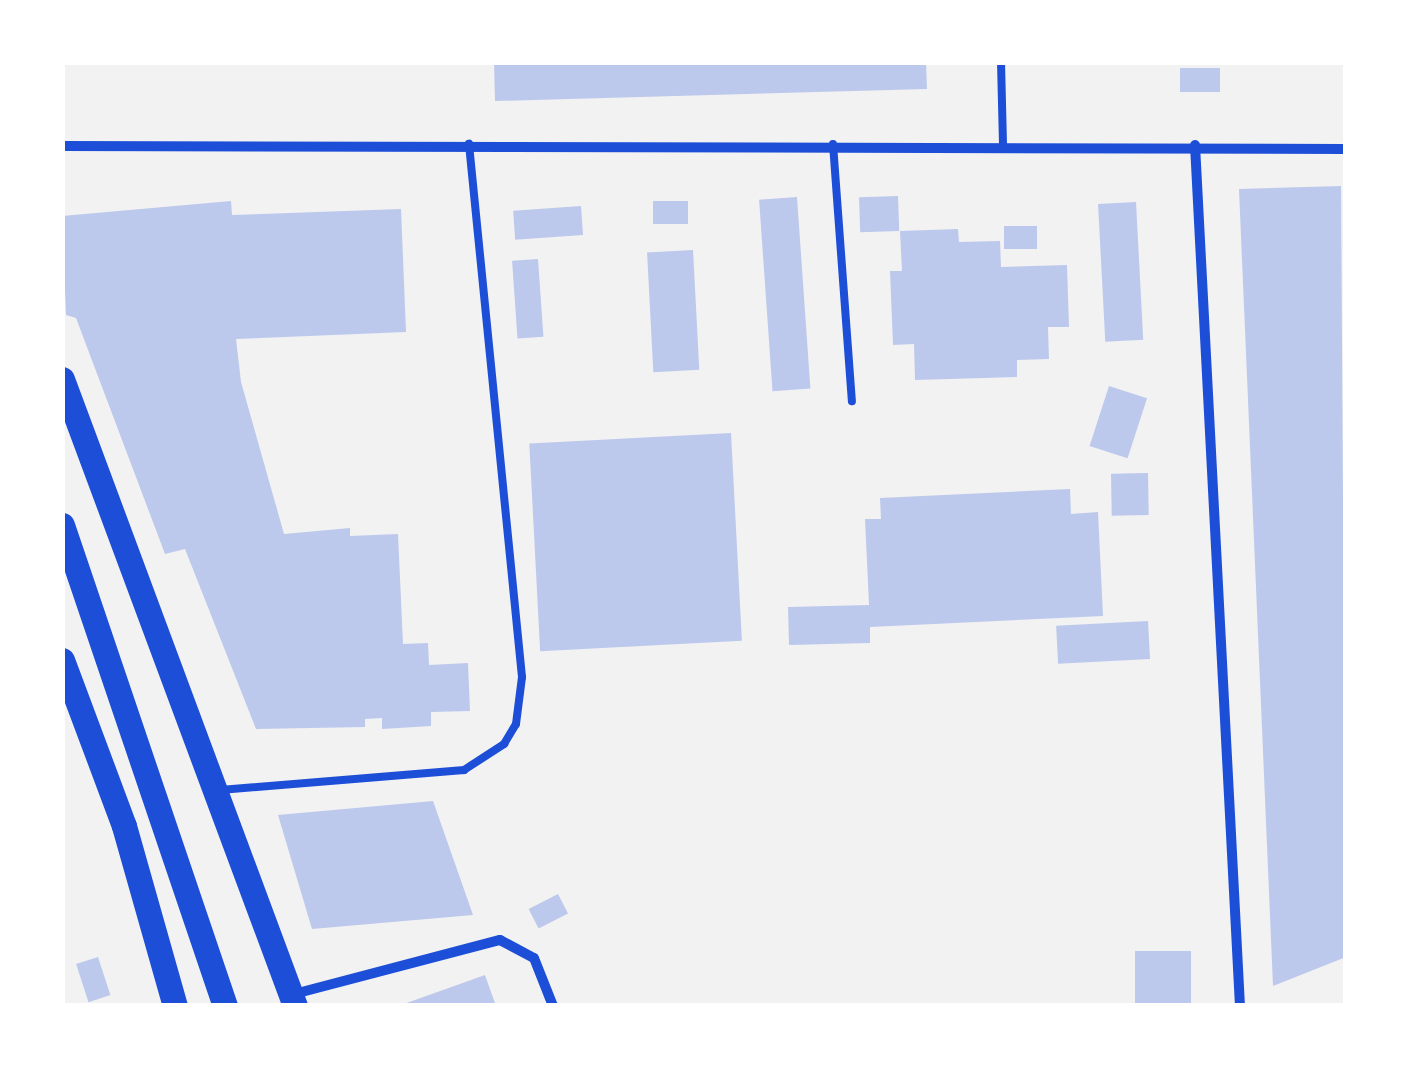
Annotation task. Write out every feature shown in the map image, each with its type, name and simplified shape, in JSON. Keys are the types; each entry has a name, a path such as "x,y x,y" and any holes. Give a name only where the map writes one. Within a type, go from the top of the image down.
{"main road":[{"path":"62,378 293,1000"},
{"path":"62,526 225,1006"},
{"path":"62,660 77,714 124,826 176,1006"}],"street":[{"path":"62,146 833,144 1346,149"},
{"path":"1195,145 1240,1006"},
{"path":"293,1000 500,940 534,958 553,1006"}],"lane":[{"path":"1001,62 1003,145"},
{"path":"214,791 464,770 504,744 516,724 522,677 469,144"},
{"path":"833,144 852,401"}],"building":[{"path":"494,62 926,62 927,89 495,101"},
{"path":"1180,68 1220,68 1220,92 1180,92"},
{"path":"1341,186 1346,957 1273,986 1239,189"},
{"path":"898,196 899,231 860,232 859,197"},
{"path":"797,197 810,389 772,391 759,200"},
{"path":"231,201 232,215 401,209 406,332 236,339 241,382 284,534 350,528 350,536 398,534 403,644 428,643 429,665 468,663 470,711 431,712 431,726 382,729 382,718 365,719 365,727 256,729 185,549 165,554 76,318 66,315 62,216"},
{"path":"653,201 688,201 688,224 653,224"},
{"path":"1136,202 1143,340 1105,342 1098,204"},
{"path":"581,206 583,235 515,240 513,211"},
{"path":"1004,226 1037,226 1037,249 1004,249"},
{"path":"958,229 959,242 1000,241 1001,267 1067,265 1069,327 1048,327 1049,359 1017,360 1017,377 915,380 914,344 893,345 890,271 902,271 900,231"},
{"path":"693,250 699,370 653,372 647,252"},
{"path":"538,259 543,337 518,339 512,261"},
{"path":"1109,386 1147,398 1128,458 1090,446"},
{"path":"731,433 742,641 540,651 529,444"},
{"path":"1148,473 1149,515 1112,516 1111,474"},
{"path":"1070,489 1071,514 1098,512 1103,616 870,627 870,643 789,645 788,607 869,605 865,519 881,519 880,498"},
{"path":"1148,621 1150,659 1058,664 1056,626"},
{"path":"433,801 473,915 312,929 278,815"},
{"path":"558,894 568,914 539,929 529,909"},
{"path":"1135,951 1191,951 1191,1006 1135,1006"},
{"path":"98,957 110,995 88,1002 76,964"},
{"path":"485,975 496,1006 401,1006 401,1005"}]}
